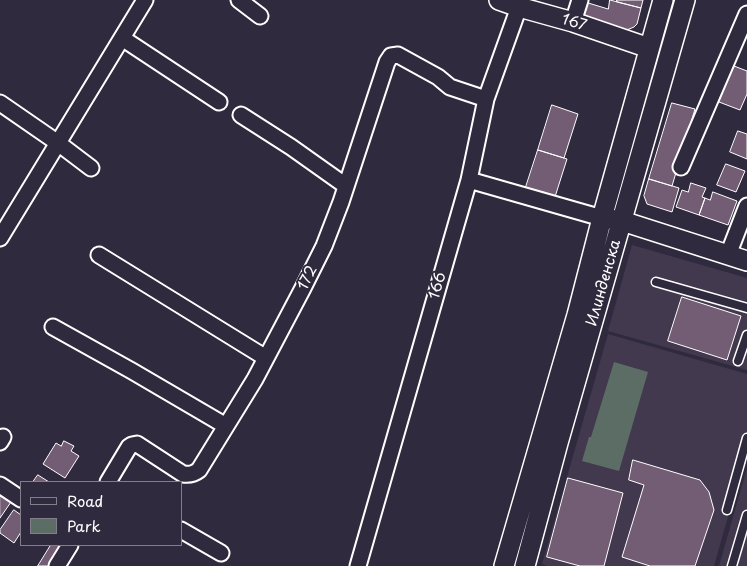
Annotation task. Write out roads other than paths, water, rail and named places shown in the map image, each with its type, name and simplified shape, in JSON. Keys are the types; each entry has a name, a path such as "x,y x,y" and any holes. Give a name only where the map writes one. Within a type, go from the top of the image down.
{"street":[{"path":"0,238 145,0"},
{"path":"239,0 260,16"},
{"name":"167","path":"499,0 573,22 649,48"},
{"path":"573,22 580,0"},
{"name":"Илинденска","path":"504,566 577,315 663,0"},
{"name":"Илинденска","path":"525,566 558,443 685,0"},
{"name":"166","path":"358,566 469,180 486,98 519,7"},
{"path":"681,167 740,48 747,14"},
{"path":"122,38 219,102"},
{"name":"172","path":"109,481 129,447 134,444 137,444 179,477 183,474 195,473 199,470 255,380 324,246 391,56 398,55 438,77 450,88 486,98"},
{"path":"0,103 91,168"},
{"path":"241,115 292,147 346,186"},
{"path":"469,180 602,218 622,221 747,261"},
{"path":"728,255 747,206"},
{"path":"99,255 266,358"},
{"path":"53,328 132,370 226,426"},
{"path":"0,485 20,498"},
{"path":"182,531 221,553"},
{"path":"57,566 69,546"}],"lane":[{"path":"656,282 747,308"},
{"path":"738,361 747,335"},
{"path":"727,510 747,438"},
{"path":"732,566 747,515"}]}
